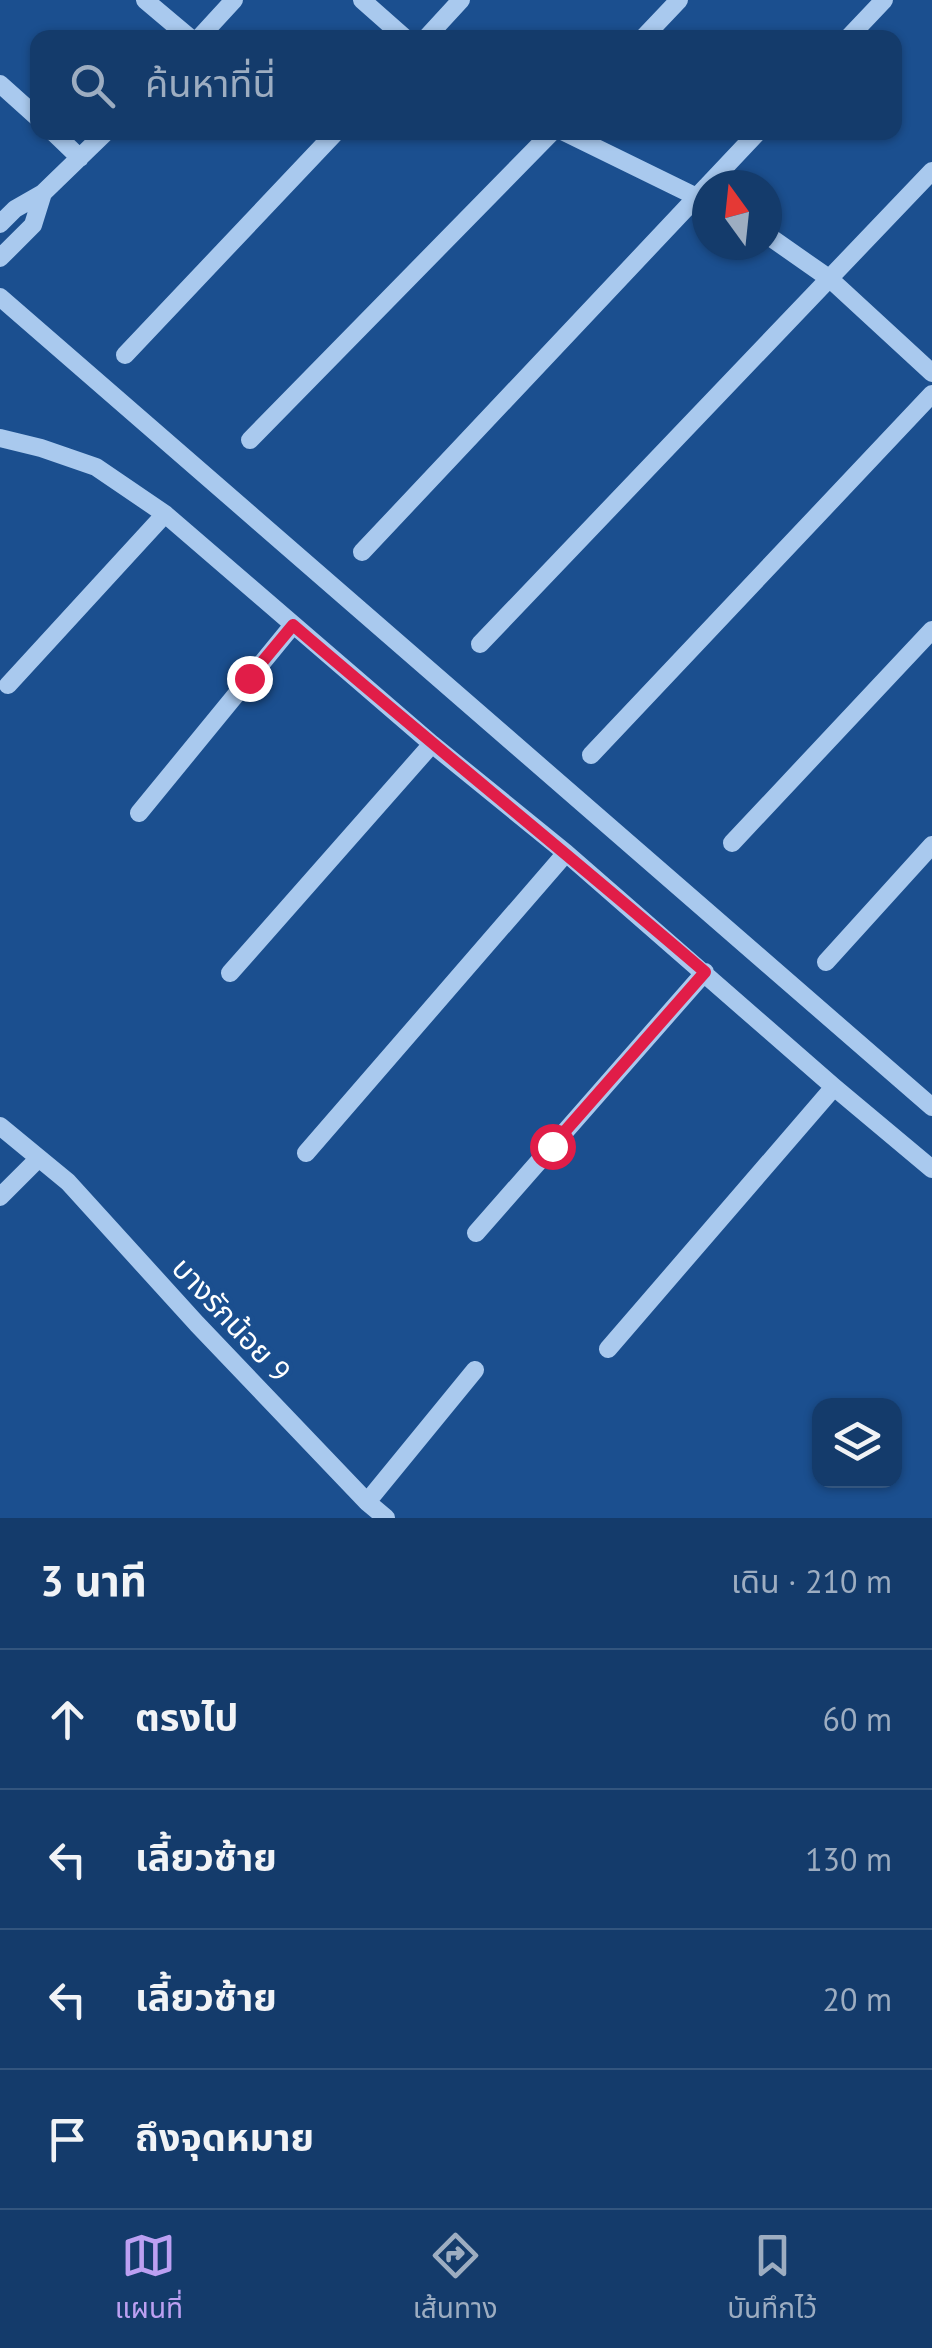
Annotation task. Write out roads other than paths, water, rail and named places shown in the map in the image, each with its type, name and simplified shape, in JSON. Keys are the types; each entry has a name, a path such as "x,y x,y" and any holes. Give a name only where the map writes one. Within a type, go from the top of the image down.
{"street":[{"path":"145,0 181,30"},
{"path":"206,30 234,0"},
{"path":"362,0 395,30"},
{"path":"433,30 461,0"},
{"path":"651,30 679,0"},
{"path":"856,30 884,0"},
{"path":"0,84 30,111"},
{"path":"61,140 80,158"},
{"path":"0,224 15,209 43,194 98,140"},
{"path":"124,355 328,140"},
{"path":"250,440 544,140"},
{"path":"582,140 692,187"},
{"path":"725,170 751,140"},
{"path":"480,644 932,171"},
{"path":"0,258 33,225 43,194"},
{"path":"362,552 692,207"},
{"path":"782,246 830,280 932,373"},
{"path":"0,297 932,1107"},
{"path":"591,755 932,394"},
{"path":"0,438 96,467 164,514 932,1169"},
{"path":"8,685 164,514"},
{"path":"139,813 293,625"},
{"path":"732,844 932,630"},
{"path":"230,973 432,744"},
{"path":"826,962 932,845"},
{"path":"306,1153 566,853"},
{"path":"476,1233 705,972"},
{"path":"608,1349 834,1087"},
{"name":"บางรักน้อย 9","path":"0,1126 68,1182 197,1324 386,1518"},
{"path":"0,1197 38,1158"},
{"path":"367,1502 475,1370"}]}
